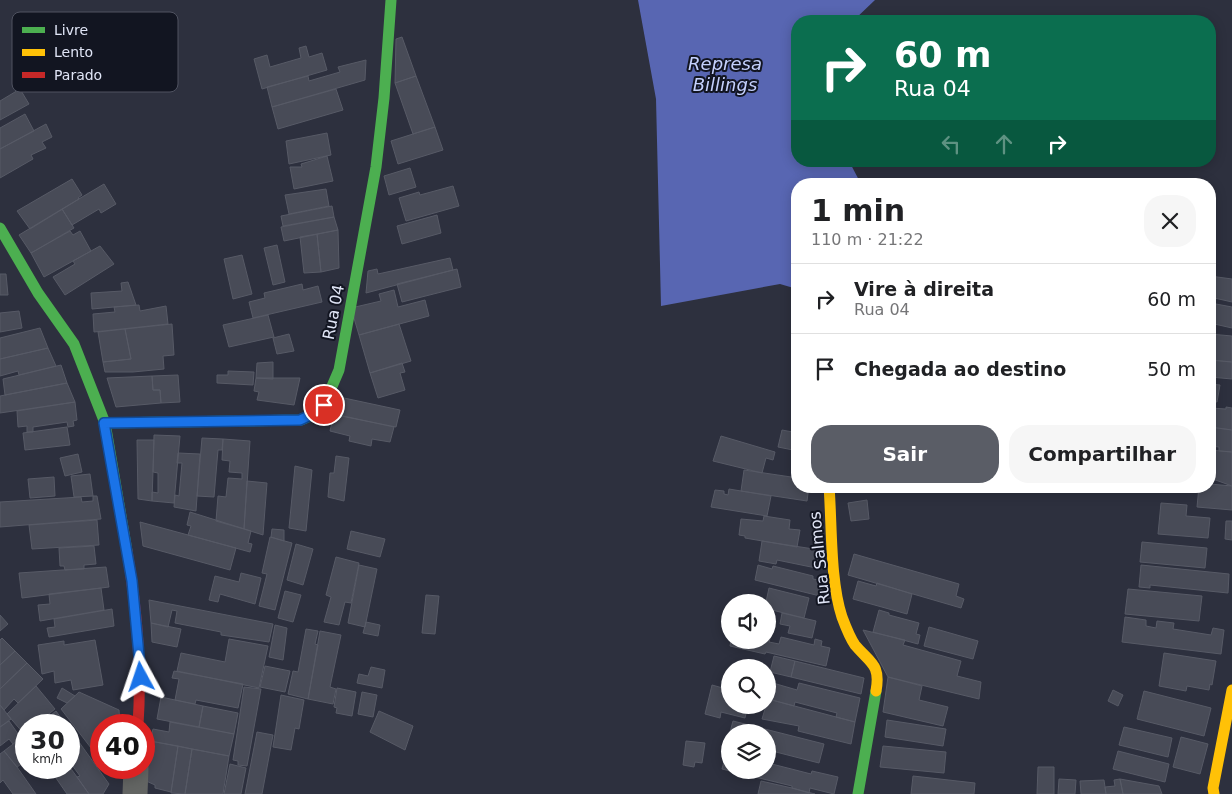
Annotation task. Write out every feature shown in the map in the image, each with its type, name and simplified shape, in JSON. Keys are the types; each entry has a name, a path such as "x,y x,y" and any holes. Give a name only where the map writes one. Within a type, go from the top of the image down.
{"street":[{"name":"Rua 04","path":"104,423 300,420 317,412 324,405 339,370 376,166 384,98 391,0"},
{"path":"0,228 38,293 74,344 104,423 132,581 141,677 139,714"},
{"name":"Rua Salmos","path":"830,493 836,584 842,616 854,644 872,661 878,679 858,794"},
{"path":"1211,792 1232,690"},
{"path":"135,794 136,779"}],"water":[{"name":"Represa Billings","path":"638,0 875,0 859,15 791,15 791,167 852,167 858,178 791,178 791,287 780,284 661,306 656,99"}],"building":[{"path":"402,37 416,76 395,83 396,39"},
{"path":"306,46 309,57 322,53 327,70 262,89 254,59 267,55 270,67 301,58 299,48"},
{"path":"366,60 365,80 272,107 267,87 308,76 309,81 340,72 338,67"},
{"path":"416,76 435,127 413,134 395,83"},
{"path":"336,89 343,110 278,129 272,107"},
{"path":"15,92 22,92 29,104 0,120 0,101"},
{"path":"25,114 34,131 0,149 0,128"},
{"path":"46,124 52,137 42,142 46,148 31,155 33,159 0,178 0,149"},
{"path":"435,127 443,150 398,164 391,141"},
{"path":"327,133 331,155 289,164 286,141"},
{"path":"327,156 333,181 294,189 290,167 302,167 301,164"},
{"path":"410,168 416,187 389,195 384,176"},
{"path":"72,179 82,195 79,199 30,229 17,211"},
{"path":"104,184 116,204 101,213 99,209 72,225 62,209"},
{"path":"453,186 459,206 406,221 399,198 419,192 420,195"},
{"path":"326,189 329,206 289,214 285,195"},
{"path":"332,206 334,217 283,226 281,216"},
{"path":"62,209 74,228 31,253 19,235"},
{"path":"437,215 441,233 402,244 397,226"},
{"path":"334,217 338,230 284,241 281,227"},
{"path":"338,230 339,268 321,272 317,234"},
{"path":"70,231 73,235 80,231 91,251 44,277 31,253"},
{"path":"317,234 321,272 304,273 300,237"},
{"path":"277,245 285,282 273,285 264,248"},
{"path":"100,246 114,264 65,295 53,277 75,264 73,261"},
{"path":"242,255 252,294 233,299 224,259"},
{"path":"450,258 453,270 366,293 368,271 377,269 378,274"},
{"path":"457,269 461,287 402,302 397,284"},
{"path":"0,274 6,274 8,295 0,295"},
{"path":"1216,277 1232,279 1232,302 1216,298"},
{"path":"128,282 136,305 92,309 91,293 122,291 121,283"},
{"path":"302,284 303,290 318,286 322,302 253,318 249,302 265,298 264,293"},
{"path":"394,290 398,307 425,300 429,316 359,335 351,308 381,301 379,294"},
{"path":"1216,304 1232,307 1232,328 1216,324"},
{"path":"139,305 140,311 166,306 168,324 94,332 93,314 115,312 114,307"},
{"path":"19,311 22,328 0,332 0,313"},
{"path":"268,315 274,337 229,347 223,325"},
{"path":"172,324 174,355 163,356 164,369 105,372 103,362 131,359 125,329"},
{"path":"399,324 411,361 370,373 359,335"},
{"path":"40,328 48,348 0,359 0,338"},
{"path":"125,329 131,359 103,362 98,332"},
{"path":"289,334 294,351 277,354 273,338"},
{"path":"1216,335 1232,336 1232,362 1216,361"},
{"path":"48,348 56,366 19,375 18,371 0,376 0,359"},
{"path":"1216,361 1232,362 1232,379 1216,378"},
{"path":"273,362 273,379 256,378 257,363"},
{"path":"402,363 405,372 400,373 405,390 378,398 370,373"},
{"path":"61,365 67,383 5,395 3,379"},
{"path":"228,371 254,372 253,385 217,383 217,375 228,375"},
{"path":"178,375 180,402 161,403 160,390 153,390 152,376"},
{"path":"152,376 153,390 160,390 161,403 116,407 107,378"},
{"path":"256,378 300,378 294,405 257,400 259,392 254,391"},
{"path":"67,383 75,402 0,413 0,396"},
{"path":"1216,385 1220,385 1216,402"},
{"path":"344,398 400,410 396,427 341,416"},
{"path":"75,402 77,420 73,421 74,426 68,427 67,422 33,427 33,432 27,432 27,426 18,427 17,411"},
{"path":"1226,407 1232,408 1232,430 1216,428 1216,408 1226,409"},
{"path":"334,414 394,427 390,442 372,439 371,446 349,441 350,436 330,431"},
{"path":"67,427 70,445 25,450 23,433"},
{"path":"1216,428 1232,430 1232,452 1219,451 1219,447 1216,447"},
{"path":"782,430 791,432 791,450 778,447"},
{"path":"154,435 180,436 174,503 152,501 152,492 158,493 158,473 153,472"},
{"path":"721,436 775,452 773,460 766,458 762,473 713,461"},
{"path":"202,438 223,439 222,450 218,450 214,497 197,496"},
{"path":"223,439 250,441 244,529 216,521 218,496 226,497 228,478 242,479 242,473 229,472 230,461 222,460"},
{"path":"137,440 154,440 152,501 138,499"},
{"path":"1216,451 1232,452 1232,486 1216,480"},
{"path":"178,453 200,454 196,511 174,507 175,495 179,496 182,463 177,463"},
{"path":"78,454 82,472 65,476 60,458"},
{"path":"336,456 349,458 344,501 328,497 330,473 334,473"},
{"path":"295,466 312,470 306,531 289,528"},
{"path":"744,470 791,477 791,493 808,493 807,501 741,491"},
{"path":"90,474 93,496 74,497 71,476"},
{"path":"54,477 55,496 30,498 28,479"},
{"path":"247,481 267,483 263,535 244,529"},
{"path":"1216,485 1232,486 1232,510 1197,507 1198,493 1216,493"},
{"path":"729,489 771,496 767,516 711,507 715,490 724,491 724,494 728,495"},
{"path":"93,496 97,496 101,519 0,527 0,502 81,497 82,502 93,501"},
{"path":"867,500 869,519 851,521 848,503"},
{"path":"1161,503 1187,505 1186,516 1210,518 1208,538 1158,534"},
{"path":"190,512 251,531 248,543 252,544 250,552 188,535 191,526 187,525"},
{"path":"764,516 790,520 789,529 800,530 797,547 745,538 745,536 739,535 741,519 763,521"},
{"path":"97,520 99,545 32,549 29,525"},
{"path":"1226,521 1232,521 1232,540 1225,539"},
{"path":"140,522 236,548 230,570 143,546"},
{"path":"272,529 284,530 284,541 271,537"},
{"path":"351,531 385,539 380,557 347,549"},
{"path":"270,537 292,543 275,610 259,606 267,574 262,573"},
{"path":"762,541 820,550 816,568 777,560 776,564 759,561"},
{"path":"1142,542 1207,548 1205,568 1140,562"},
{"path":"296,544 313,549 303,585 287,580"},
{"path":"94,546 96,564 84,565 84,569 65,570 64,566 60,566 59,548"},
{"path":"854,554 959,584 956,596 964,599 961,608 848,575"},
{"path":"336,557 359,563 351,603 345,602 339,625 324,622 331,597 326,595"},
{"path":"359,565 377,569 365,627 348,623"},
{"path":"758,565 772,569 773,566 813,576 813,579 824,581 820,596 755,580"},
{"path":"1141,565 1229,574 1228,593 1150,585 1150,588 1139,587"},
{"path":"106,567 109,587 22,598 19,573"},
{"path":"241,573 261,578 255,604 220,594 218,602 209,600 215,576 239,582"},
{"path":"858,581 876,586 877,583 912,594 907,614 853,599"},
{"path":"101,588 104,610 40,621 38,605 50,604 49,594"},
{"path":"769,588 809,598 804,618 776,611 776,594 768,594"},
{"path":"1128,589 1202,596 1199,621 1125,614"},
{"path":"285,591 301,595 293,622 278,618"},
{"path":"426,595 439,596 435,634 422,633"},
{"path":"149,600 273,624 269,642 221,635 221,632 175,623 177,611 172,610 168,627 151,623"},
{"path":"112,609 114,626 49,637 47,628 55,627 54,619"},
{"path":"879,610 889,613 889,615 919,623 916,634 920,635 918,644 873,632"},
{"path":"782,613 816,621 812,638 788,633 790,626 780,624"},
{"path":"0,615 8,624 0,631"},
{"path":"1125,617 1146,620 1146,626 1156,628 1157,621 1174,623 1173,629 1211,635 1213,628 1224,630 1221,654 1122,642"},
{"path":"366,622 380,625 378,636 363,633"},
{"path":"151,623 181,629 177,647 152,642"},
{"path":"275,625 287,628 283,660 269,657"},
{"path":"929,627 978,641 973,659 924,646"},
{"path":"306,629 318,631 315,644 318,645 308,699 288,694 293,671 298,672"},
{"path":"863,630 905,640 903,645 961,661 957,676 981,682 979,699 888,677"},
{"path":"320,631 341,635 330,687 336,689 333,704 308,699"},
{"path":"781,637 814,645 815,639 822,641 821,646 830,648 826,666 766,652 765,654 743,649 776,649 776,643 779,644"},
{"path":"2,638 15,651 0,665 0,640"},
{"path":"229,639 268,646 259,688 177,671 181,653 225,662"},
{"path":"95,640 103,685 73,690 71,680 55,683 54,671 42,674 38,645 64,641 64,645"},
{"path":"15,651 27,663 0,689 0,665"},
{"path":"1164,653 1216,661 1212,685 1210,684 1209,690 1187,686 1186,691 1159,686"},
{"path":"774,656 795,661 791,677 776,673 776,659 773,659"},
{"path":"795,661 864,678 861,694 791,677"},
{"path":"27,663 43,679 18,703 14,699 4,710 0,705 0,689"},
{"path":"265,666 290,671 285,692 260,687"},
{"path":"371,667 385,670 382,688 357,683 359,674 368,676"},
{"path":"174,671 243,684 238,708 196,700 195,704 175,700 179,679 172,678"},
{"path":"888,677 922,686 919,700 948,707 943,726 883,712"},
{"path":"799,683 860,698 855,722 836,717 837,713 795,702 794,706 776,701 776,684 797,690"},
{"path":"712,685 721,688 720,718 705,714"},
{"path":"36,686 55,709 49,714 15,714 15,723 7,714"},
{"path":"244,687 261,689 247,766 238,765 238,761 233,760"},
{"path":"62,688 75,696 67,703 57,698"},
{"path":"337,688 356,692 352,716 336,713 337,708 334,707"},
{"path":"1113,690 1123,695 1118,706 1108,701"},
{"path":"1144,691 1211,708 1204,736 1137,719"},
{"path":"79,692 119,710 119,714 90,714 90,747 80,734 80,714 65,714 61,709"},
{"path":"362,692 377,695 373,717 358,714"},
{"path":"281,695 304,700 299,729 295,728 291,750 273,747"},
{"path":"161,697 203,706 199,727 157,719"},
{"path":"776,701 855,722 851,744 798,731 799,726 762,719 764,714 776,714"},
{"path":"0,705 11,719 0,727"},
{"path":"203,706 238,713 234,734 199,727"},
{"path":"379,711 413,726 405,750 370,732"},
{"path":"729,714 746,714 745,718"},
{"path":"887,720 946,729 943,746 885,737"},
{"path":"9,721 15,730 15,742 13,744 9,739 0,746 0,727"},
{"path":"733,721 745,724 732,724"},
{"path":"170,722 234,734 229,756 155,742 155,729 169,732"},
{"path":"1124,727 1172,738 1168,757 1119,745"},
{"path":"257,732 273,735 262,794 245,794"},
{"path":"776,732 824,744 819,763 776,752"},
{"path":"1181,737 1208,744 1200,774 1173,767"},
{"path":"686,741 705,743 702,763 695,762 694,767 683,765"},
{"path":"155,742 178,746 171,792 155,788 155,785 144,780 155,779"},
{"path":"15,743 15,765 4,751"},
{"path":"80,743 90,757 90,779 105,779 109,784 103,794 89,794 78,779 80,779"},
{"path":"178,746 192,749 185,794 171,793"},
{"path":"883,746 946,752 944,773 880,767"},
{"path":"192,749 229,756 223,794 185,794"},
{"path":"4,751 15,765 15,779 25,779 36,794 13,794 3,780 0,783 0,754"},
{"path":"1118,751 1169,764 1165,782 1113,769"},
{"path":"230,764 246,768 241,794 224,794"},
{"path":"776,765 811,774 812,771 838,777 834,794 810,788 809,793 792,788 792,786 763,779 776,779"},
{"path":"1038,767 1054,767 1054,794 1037,794"},
{"path":"913,776 975,783 974,794 911,794"},
{"path":"57,779 78,779 89,794 67,794"},
{"path":"1059,779 1076,780 1075,794 1058,794"},
{"path":"1120,779 1123,794 1106,794 1105,787 1115,786 1114,780"},
{"path":"1120,779 1159,786 1162,794 1123,794"},
{"path":"1104,780 1106,794 1081,794 1080,781"},
{"path":"761,781 792,788 815,794 758,794"}],"traffic: fast":[{"path":"105,423 301,420 317,413 324,405 339,370 376,167 384,98 391,0"},
{"path":"0,228 38,293 74,344 105,423 127,551"},
{"path":"858,794 876,691"}],"traffic: slow":[{"path":"829,493 833,570 838,603 853,642 876,669 876,691"},
{"path":"1214,794 1213,788 1232,690"}],"traffic: jam":[{"path":"127,551 138,638 138,714"}],"route":[{"path":"141,677 132,581 104,423 300,420 310,417 324,405"}]}
